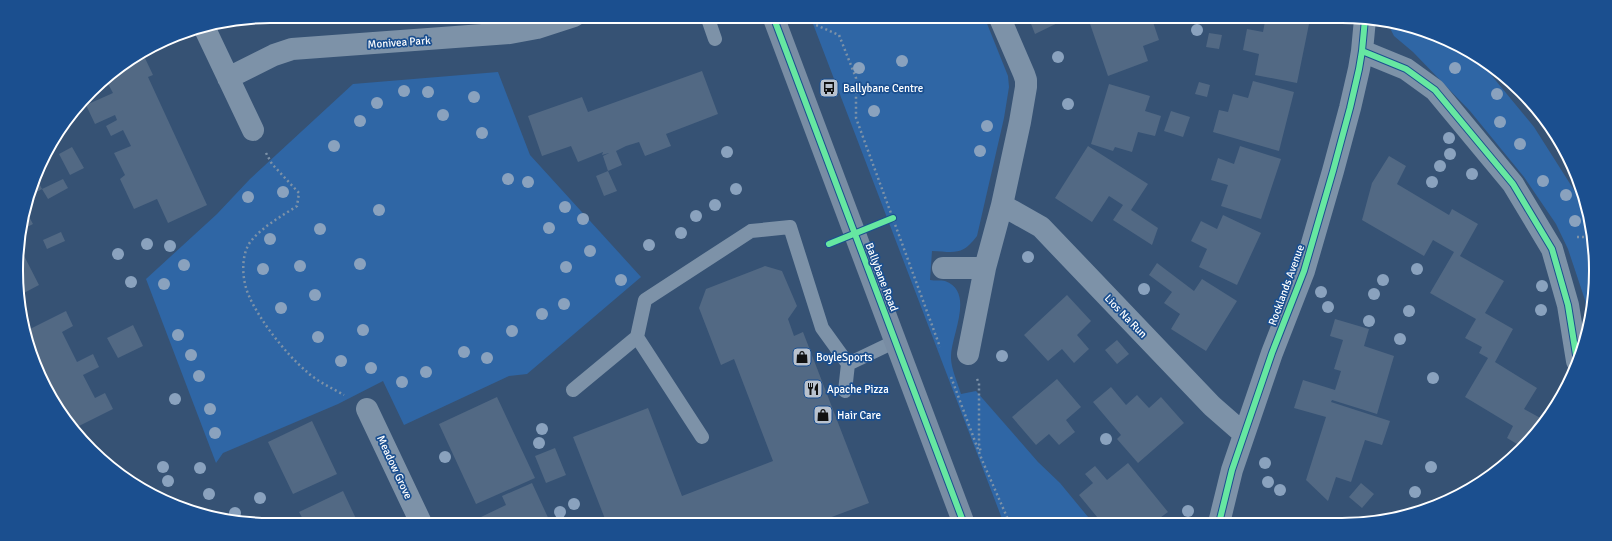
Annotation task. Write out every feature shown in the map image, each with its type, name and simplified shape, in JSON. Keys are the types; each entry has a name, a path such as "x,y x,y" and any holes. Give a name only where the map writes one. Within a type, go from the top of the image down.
{"main road":[{"name":"Ballybane Road","path":"776,23 962,518"}],"street":[{"name":"Monivea Park","path":"228,78 274,54 292,49 510,33 537,28 552,23"},
{"path":"968,354 985,268 1002,205 1020,122 1026,80 1018,57 1002,23"},
{"name":"Rocklands Avenue","path":"1220,518 1232,470 1272,353 1305,266 1342,140 1362,51 1364,24"},
{"path":"206,31 253,130"},
{"path":"1362,51 1406,69 1435,90 1512,184 1552,249 1568,305 1575,352"},
{"name":"Lios Na Run","path":"1002,205 1042,227 1212,406 1244,434"},
{"path":"943,268 985,268"},
{"name":"Meadow Grove","path":"367,409 419,518"}],"lane":[{"path":"709,23 715,39"},
{"path":"573,390 637,337 646,300 751,231 790,227 822,328 848,364 845,391"},
{"path":"637,337 702,437"},
{"path":"848,364 896,341"}],"path":[{"path":"815,23 816,25 839,35 856,78 856,118 943,353"},
{"path":"253,130 272,164 299,193 297,206 268,225 251,241 246,251 243,272 249,296 283,348 307,372 367,409"},
{"path":"855,234 893,218"},
{"path":"968,354 979,383 979,444 982,460"},
{"path":"951,376 982,460 1007,518"}],"shaded area":[{"path":"813,23 987,23 1008,76 1009,87 1004,118 977,236 967,247 962,250 952,252 932,251 930,280 945,281 954,287 959,295 959,316 952,349 951,362 961,394 976,391 1038,462 1060,483 1089,518 1002,518"},
{"path":"1390,28 1406,31 1436,42 1465,56 1479,65 1488,71 1534,127 1577,195 1581,206 1587,238 1589,270 1586,308 1585,300 1568,249 1556,224 1524,177 1470,111 1413,52 1394,36"},
{"path":"498,72 530,155 641,277 527,374 509,376 404,425 383,381 338,404 223,453 216,463 146,279 217,214 250,179 353,84"}],"building":[{"path":"1031,23 1058,23 1035,34"},
{"path":"1090,23 1153,23 1159,40 1143,46 1148,61 1108,76"},
{"path":"1265,23 1309,24 1297,83 1255,75 1259,54 1243,50 1247,29 1263,32"},
{"path":"1209,33 1222,35 1219,49 1206,47"},
{"path":"145,58 153,75 148,77 207,205 168,223 157,199 134,209 120,179 125,175 114,153 131,146 123,130 111,136 106,126 117,120 115,115 95,124 86,105 113,93 108,83"},
{"path":"702,71 718,114 666,134 671,146 645,156 639,142 626,146 616,151 622,165 608,171 603,156 609,153 602,155 603,152 578,162 571,146 542,156 528,116 582,97 588,112"},
{"path":"1253,81 1294,92 1279,151 1213,132 1219,110 1228,112 1233,94 1248,98"},
{"path":"1199,82 1210,85 1207,97 1195,94"},
{"path":"1109,84 1150,96 1145,111 1161,116 1155,136 1138,132 1132,152 1115,147 1113,151 1091,144"},
{"path":"1171,111 1190,117 1183,137 1164,131"},
{"path":"1088,146 1148,184 1131,210 1158,228 1152,245 1113,220 1123,205 1109,196 1092,222 1055,198"},
{"path":"1240,146 1281,159 1261,219 1221,206 1228,185 1211,180 1218,158 1234,164"},
{"path":"72,147 84,168 70,175 59,154"},
{"path":"1389,156 1406,166 1397,184 1449,215 1452,209 1478,224 1460,256 1504,281 1485,313 1513,329 1495,362 1537,388 1524,409 1540,418 1518,445 1507,438 1513,426 1465,397 1488,358 1479,353 1482,347 1465,338 1476,319 1430,293 1454,252 1433,240 1424,256 1362,220 1372,183"},
{"path":"608,171 617,191 604,196 596,176"},
{"path":"63,179 68,188 48,199 42,189"},
{"path":"39,183 42,189 35,193"},
{"path":"1223,215 1261,233 1237,285 1199,267 1207,249 1191,241 1201,221 1217,229"},
{"path":"29,217 33,224 27,227"},
{"path":"61,232 65,241 47,249 43,240"},
{"path":"24,256 39,285 24,293"},
{"path":"1157,263 1194,291 1202,279 1237,301 1206,351 1171,329 1180,314 1164,303 1172,292 1149,275"},
{"path":"765,266 782,271 797,306 788,319 794,336 803,332 869,503 829,518 605,518 573,437 648,408 682,496 773,461 734,359 721,365 699,308 706,289"},
{"path":"1067,295 1091,321 1077,335 1089,349 1074,363 1062,349 1048,361 1024,335"},
{"path":"66,311 73,326 62,332 77,362 93,354 99,367 83,375 95,398 105,393 113,409 78,426 56,394 49,380 36,350 30,329"},
{"path":"1335,319 1369,329 1364,346 1394,356 1377,414 1332,400 1331,402 1390,421 1382,445 1365,440 1351,482 1336,477 1328,501 1306,480 1326,417 1294,408 1303,380 1335,390 1341,371 1334,369 1343,340 1330,336"},
{"path":"133,325 143,346 118,358 107,338"},
{"path":"1117,340 1129,354 1117,364 1105,350"},
{"path":"1057,379 1081,407 1066,420 1075,432 1059,445 1049,434 1036,445 1012,417"},
{"path":"1111,387 1126,405 1137,395 1149,408 1161,397 1184,423 1138,463 1117,439 1121,435 1093,402"},
{"path":"497,397 535,478 476,504 439,424"},
{"path":"312,421 337,474 293,494 268,442"},
{"path":"555,448 566,475 546,483 535,456"},
{"path":"1128,463 1168,512 1160,518 1098,518 1079,495 1093,483 1085,474 1095,466 1107,480"},
{"path":"532,483 548,518 482,518 506,505 502,496"},
{"path":"1361,483 1374,494 1362,508 1349,497"},
{"path":"343,491 356,518 302,518 299,512"}],"cycle path":[{"path":"776,23 962,518"},
{"path":"1220,518 1232,470 1272,353 1304,271 1350,108 1359,69 1364,24"},
{"path":"1362,51 1406,69 1435,90 1513,184 1552,249 1568,305 1575,351"},
{"path":"829,244 893,218"}],"place":[{"name":"Ballybane Centre","path":"829,88"},
{"name":"BoyleSports","path":"802,357"},
{"name":"Apache Pizza","path":"813,389"},
{"name":"Hair Care","path":"823,415"}]}
